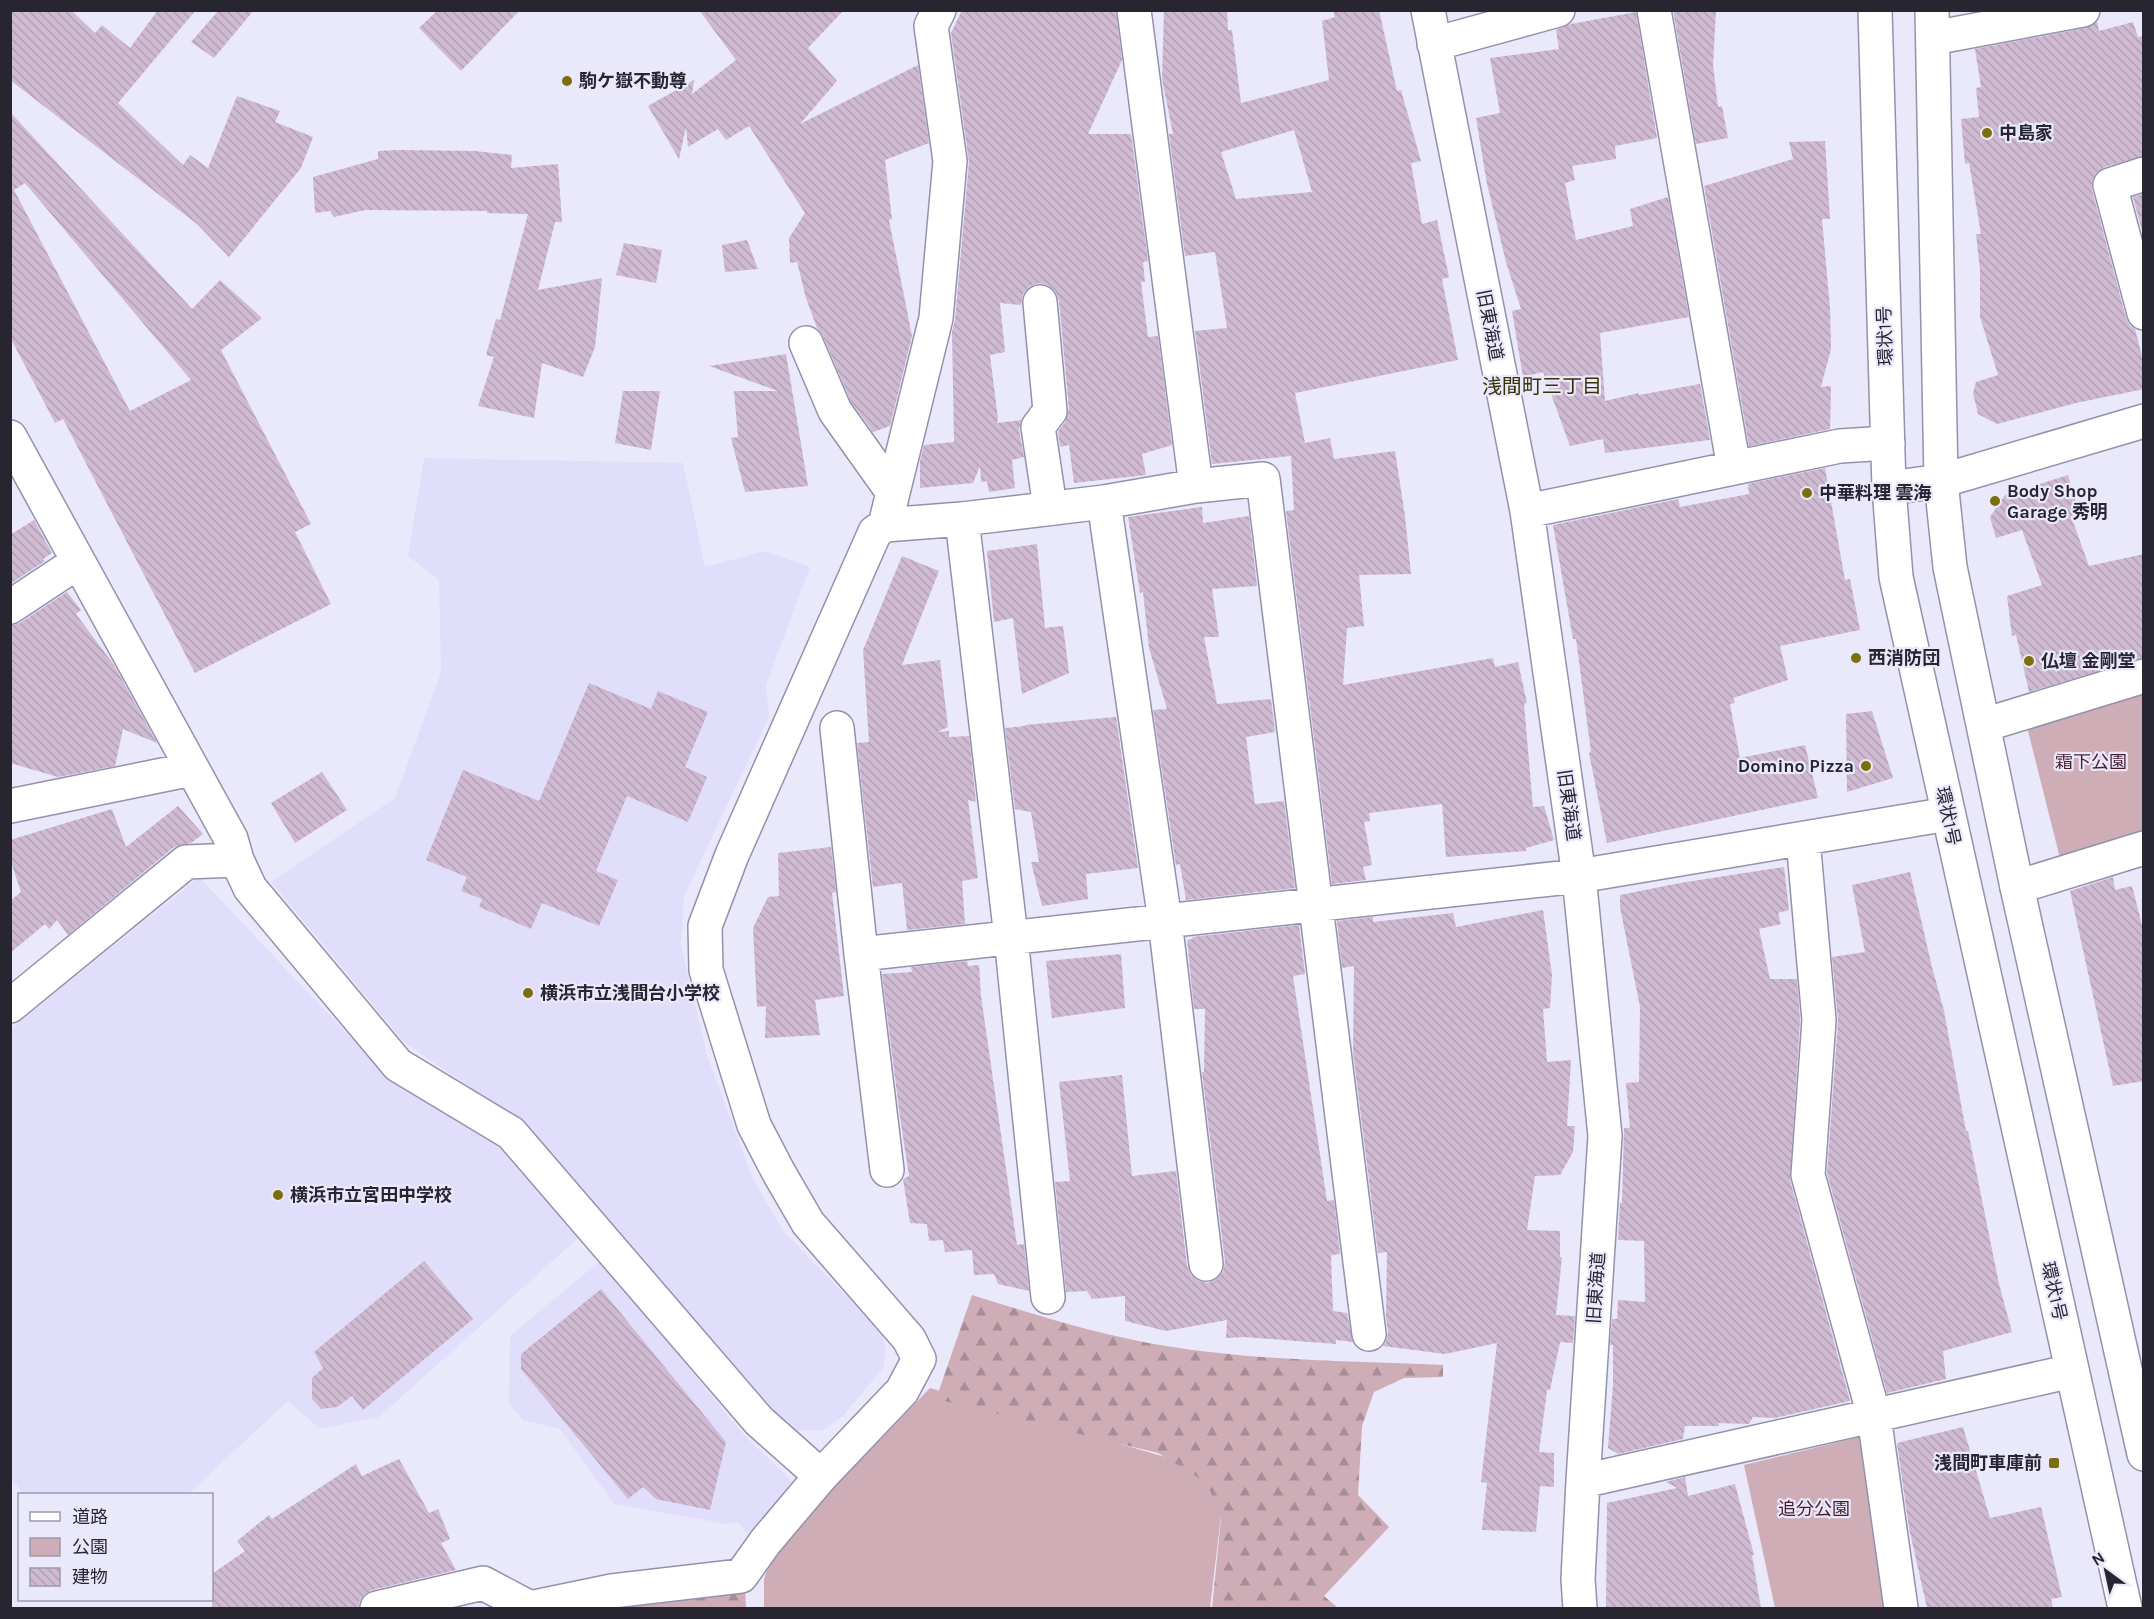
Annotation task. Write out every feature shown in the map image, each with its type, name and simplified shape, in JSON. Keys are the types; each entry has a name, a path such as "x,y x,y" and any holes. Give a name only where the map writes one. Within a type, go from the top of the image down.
{"street":[{"path":"885,525 936,318 950,161 931,26 939,10"},
{"path":"1134,10 1196,486"},
{"name":"旧東海道","path":"1428,10 1527,512 1579,876 1605,1136 1583,1481 1578,1579 1580,1608"},
{"path":"1434,44 1558,10"},
{"path":"1654,10 1734,468"},
{"name":"環状1号","path":"1875,10 1889,488 1896,577 2125,1608"},
{"path":"2083,10 1932,25 1941,482 1950,567 2018,887 2144,1454"},
{"path":"2144,174 2110,184 2144,313"},
{"path":"1040,302 1050,411 1038,427 1050,507"},
{"path":"806,343 835,411 892,491"},
{"path":"1889,488 1941,482 2144,421"},
{"path":"10,437 231,839 237,860 250,888 399,1065 511,1133 759,1421 821,1476"},
{"path":"1527,512 1840,446 1888,443"},
{"path":"377,1608 491,1596 530,1608 612,1591 741,1576 766,1540 821,1476 902,1390 919,1359 909,1339 808,1222 754,1125 706,970 705,926 732,855 875,532 885,525 962,519 1104,502 1196,486 1263,479 1370,1334"},
{"path":"1104,502 1165,921 1206,1264"},
{"path":"962,519 1011,938 1048,1298"},
{"path":"10,607 78,562"},
{"path":"1984,725 2144,675"},
{"path":"837,728 887,1170"},
{"path":"10,806 192,769"},
{"path":"861,954 1579,876 1948,814"},
{"path":"1803,839 1819,1020 1808,1175 1874,1416 1901,1608"},
{"path":"2018,887 2144,848"},
{"path":"10,1006 186,862 237,860"},
{"path":"1583,1481 2072,1371"}],"shaded area":[{"name":"横浜市立浅間台小学校","path":"424,458 683,463 705,567 765,551 810,567 766,685 769,717 684,896 681,944 707,1055 753,1179 784,1232 848,1298 856,1294 877,1317 886,1349 883,1368 841,1418 823,1430 788,1431 523,1124 404,1042 271,882 395,798 441,672 439,580 408,556"},
{"name":"横浜市立宮田中学校","path":"199,877 390,1079 512,1151 578,1238 379,1417 320,1429 288,1401 189,1493 22,1493 11,1478 11,1029"},
{"path":"600,1261 744,1435 792,1481 750,1538 738,1522 727,1524 614,1504 560,1429 523,1420 509,1403 510,1336"}],"green space":[{"name":"霜下公園","path":"2143,691 2143,832 2060,858 2027,727"},
{"path":"972,1295 1092,1330 1166,1346 1269,1358 1443,1365 1443,1377 1404,1378 1374,1392 1362,1426 1358,1495 1389,1527 1324,1596 1338,1608 1212,1608 1221,1519 1207,1483 1158,1453 936,1399"},
{"path":"930,1388 1165,1457 1203,1475 1222,1507 1210,1608 764,1608 764,1579 769,1564 871,1431 880,1440"},
{"name":"追分公園","path":"1863,1436 1886,1608 1775,1608 1744,1465"},
{"path":"745,1589 746,1608 571,1608"}],"building":[{"path":"10,10 71,10 95,33 102,25 130,48 158,10 196,10 118,103 183,165 190,155 208,168 237,96 280,111 275,122 313,137 301,168 229,257 197,224 10,80"},
{"path":"219,10 254,10 214,58 191,42"},
{"path":"438,10 520,10 461,71 419,28"},
{"path":"699,10 844,10 808,48 837,81 800,124 918,65 929,143 885,160 892,219 889,220 912,336 890,426 873,432 851,402 823,336 817,328 806,298 797,262 790,263 789,238 805,213 749,126 726,140 718,129 688,147 686,127 679,159 648,106 694,80 692,94 736,60"},
{"path":"962,10 1116,10 1122,60 1088,134 1131,134 1148,261 1143,262 1145,282 1141,282 1148,337 1158,336 1172,445 1142,454 1146,475 1074,483 1069,445 1060,447 1058,432 1065,422 1069,409 1059,300 1055,291 1048,285 1039,283 1030,286 1023,294 1021,305 1000,303 1005,352 990,355 997,423 1021,420 1019,430 1024,457 1012,460 1015,488 989,492 987,481 981,482 980,466 973,483 920,488 920,461 924,445 954,442 952,332 969,162 951,33"},
{"path":"1164,10 1227,10 1228,30 1232,30 1241,103 1329,80 1322,21 1335,17 1333,10 1379,10 1397,91 1401,90 1421,161 1411,163 1422,224 1437,220 1449,277 1442,279 1458,360 1295,393 1305,443 1330,438 1334,459 1395,451 1411,574 1359,575 1364,626 1347,628 1343,685 1493,658 1495,667 1518,662 1527,703 1524,704 1533,807 1544,806 1554,840 1526,848 1526,851 1446,857 1442,804 1369,813 1370,821 1364,822 1372,865 1363,867 1366,880 1332,884 1286,511 1294,510 1291,456 1212,464 1195,331 1227,328 1215,252 1185,256 1169,134 1173,134 1162,79","holes":["1294,130 1312,192 1236,199 1221,152"]},
{"path":"1673,10 1716,10 1713,65 1718,107 1722,106 1728,138 1696,144"},
{"path":"1636,12 1657,138 1615,146 1616,159 1572,166 1575,180 1565,183 1576,240 1633,226 1630,209 1668,197 1689,317 1600,333 1605,401 1639,393 1639,395 1700,384 1710,440 1605,453 1603,439 1570,446 1543,372 1523,377 1512,311 1521,309 1506,262 1487,184 1476,118 1500,113 1490,58 1559,49 1556,30 1571,24"},
{"path":"2097,21 2099,31 2133,22 2138,37 2144,36 2144,156 2104,167 2096,173 2092,181 2092,190 2126,318 2130,326 2135,329 2144,364 2144,389 2076,403 1997,424 1978,414 1973,393 1976,382 1998,375 1980,317 1980,270 1976,234 1981,234 1969,163 1965,164 1961,119 1979,117 1976,88 1981,87 1975,49 2086,28"},
{"path":"10,112 192,309 220,280 262,318 221,350 311,524 295,532 331,604 195,673 63,419 55,423 10,337","holes":["25,183 191,380 130,411 14,190"]},
{"path":"1825,141 1830,219 1822,219 1830,308 1831,349 1821,387 1831,386 1830,429 1749,446 1704,186 1793,159 1789,142"},
{"path":"378,151 475,151 512,155 511,168 558,164 562,222 555,222 538,290 602,278 595,347 583,377 542,363 534,418 478,406 494,357 486,355 496,319 500,320 528,214 487,213 487,211 365,210 334,217 330,211 315,213 313,177 378,159"},
{"path":"2144,194 2144,238 2133,197"},
{"path":"747,240 758,269 725,272 722,245"},
{"path":"624,243 662,250 656,283 616,275"},
{"path":"786,354 808,486 745,492 731,438 738,437 734,391 778,391 709,366"},
{"path":"623,391 660,391 651,450 615,443"},
{"path":"1825,468 1845,580 1850,579 1860,630 1780,646 1788,680 1733,698 1735,703 1730,704 1740,758 1805,745 1818,798 1607,843 1589,753 1591,752 1576,639 1573,639 1553,525 1678,499 1680,507 1749,494 1748,484"},
{"path":"2068,475 2079,514 2071,516 2089,566 2144,554 2144,658 2029,692 2016,635 2012,636 2007,596 2042,585 2022,530 1996,538 1990,517 2005,495"},
{"path":"1202,507 1203,523 1249,516 1257,586 1212,589 1219,637 1204,637 1217,704 1271,699 1275,732 1246,737 1255,804 1284,801 1295,888 1186,900 1180,864 1176,865 1153,710 1167,709 1149,648 1143,592 1140,593 1128,517"},
{"path":"34,520 52,553 43,559 45,561 10,584 10,535"},
{"path":"1037,544 1045,628 1063,626 1069,673 1022,694 1013,618 994,622 987,551"},
{"path":"902,556 939,571 902,665 940,660 948,727 937,732 949,731 949,737 969,736 976,802 968,800 978,878 962,881 965,924 907,930 902,883 873,887 857,743 869,742 863,650"},
{"path":"67,592 81,610 76,614 114,665 157,743 123,729 115,766 58,777 10,763 10,626 20,623"},
{"path":"589,683 651,709 658,691 708,712 685,767 707,777 688,822 627,796 596,871 618,880 599,926 542,903 531,929 479,907 482,899 461,891 467,877 426,860 463,770 539,801"},
{"path":"1872,711 1893,778 1847,792 1846,714"},
{"path":"1116,717 1138,868 1086,874 1088,899 1042,906 1031,862 1039,862 1031,812 1015,809 1005,728"},
{"path":"322,772 347,810 295,843 271,803"},
{"path":"178,806 203,834 191,843 174,847 68,935 57,920 49,929 45,924 10,953 10,901 21,892 10,859 10,840 112,809 126,847"},
{"path":"831,847 836,892 832,893 844,996 815,1000 820,1035 765,1038 766,1006 757,1007 753,928 768,897 779,896 778,853"},
{"path":"1784,867 1789,910 1778,913 1781,924 1759,929 1770,979 1797,979 1800,1020 1790,1180 1850,1401 1775,1418 1753,1417 1749,1424 1718,1423 1719,1426 1685,1426 1683,1439 1618,1454 1608,1448 1613,1385 1613,1345 1610,1345 1612,1319 1617,1319 1618,1300 1645,1302 1644,1241 1618,1240 1620,1203 1622,1203 1624,1128 1630,1128 1626,1083 1639,1082 1640,1007 1620,907 1620,895"},
{"path":"1910,872 1944,1011 1966,1131 1968,1131 1999,1284 2012,1332 1943,1351 1946,1379 1887,1393 1827,1173 1838,1021 1832,957 1865,952 1852,885"},
{"path":"2113,877 2115,890 2132,886 2144,933 2144,1081 2113,1086 2070,891"},
{"path":"1543,910 1552,975 1550,1008 1543,1009 1547,1062 1571,1060 1567,1126 1575,1126 1573,1152 1560,1175 1535,1176 1527,1230 1560,1231 1560,1257 1562,1257 1556,1315 1575,1316 1573,1343 1560,1342 1550,1390 1547,1390 1539,1452 1554,1453 1554,1487 1540,1486 1536,1532 1482,1530 1487,1483 1481,1482 1497,1343 1445,1354 1383,1346 1388,1332 1386,1317 1387,1252 1378,1253 1353,1052 1354,966 1342,968 1337,921 1373,917 1373,922 1453,913 1456,927"},
{"path":"1299,925 1305,974 1293,976 1327,1201 1334,1200 1340,1254 1331,1255 1333,1311 1347,1313 1353,1342 1336,1340 1336,1344 1244,1337 1226,1338 1227,1320 1166,1331 1125,1321 1125,1296 1092,1299 1087,1291 1066,1292 1055,1182 1070,1181 1059,1082 1122,1075 1132,1176 1176,1171 1187,1266 1191,1275 1198,1281 1208,1283 1217,1279 1223,1272 1225,1262 1202,1072 1204,1072 1205,1009 1194,1009 1187,940 1193,939 1192,937"},
{"path":"1121,954 1125,1008 1052,1018 1046,961"},
{"path":"967,961 968,966 979,965 981,996 1017,1245 1024,1244 1029,1291 998,1284 994,1274 974,1275 972,1250 945,1252 943,1240 929,1241 927,1224 910,1223 903,1179 909,1176 882,974 912,972 911,967"},
{"path":"424,1261 473,1319 363,1410 352,1396 337,1407 321,1409 312,1399 312,1378 323,1368 314,1352"},
{"path":"601,1289 726,1442 710,1510 656,1499 643,1487 628,1499 521,1369 521,1354"},
{"path":"1963,1427 1990,1518 2041,1507 2062,1597 2051,1599 2053,1608 1927,1608 1909,1528 1897,1443"},
{"path":"399,1459 429,1513 438,1509 450,1539 441,1543 456,1570 372,1590 364,1595 359,1602 359,1608 212,1608 213,1573 245,1551 237,1541 269,1515 272,1519 356,1464 362,1476"},
{"path":"1685,1477 1688,1496 1735,1484 1754,1555 1752,1555 1761,1608 1606,1608 1607,1503 1677,1488 1666,1482"}],"place":[{"name":"駒ケ嶽不動尊","path":"567,81"},
{"name":"中島家","path":"1987,133"},
{"name":"中華料理 雲海","path":"1807,493"},
{"name":"Body Shop Garage 秀明","path":"1995,501"},
{"name":"西消防団","path":"1856,658"},
{"name":"仏壇 金剛堂","path":"2029,661"},
{"name":"Domino Pizza","path":"1866,766"},
{"name":"横浜市立浅間台小学校","path":"528,993"},
{"name":"横浜市立宮田中学校","path":"278,1195"},
{"name":"浅間町車庫前","path":"2054,1463"}],"district":[{"name":"浅間町三丁目","path":"1542,386"}]}
